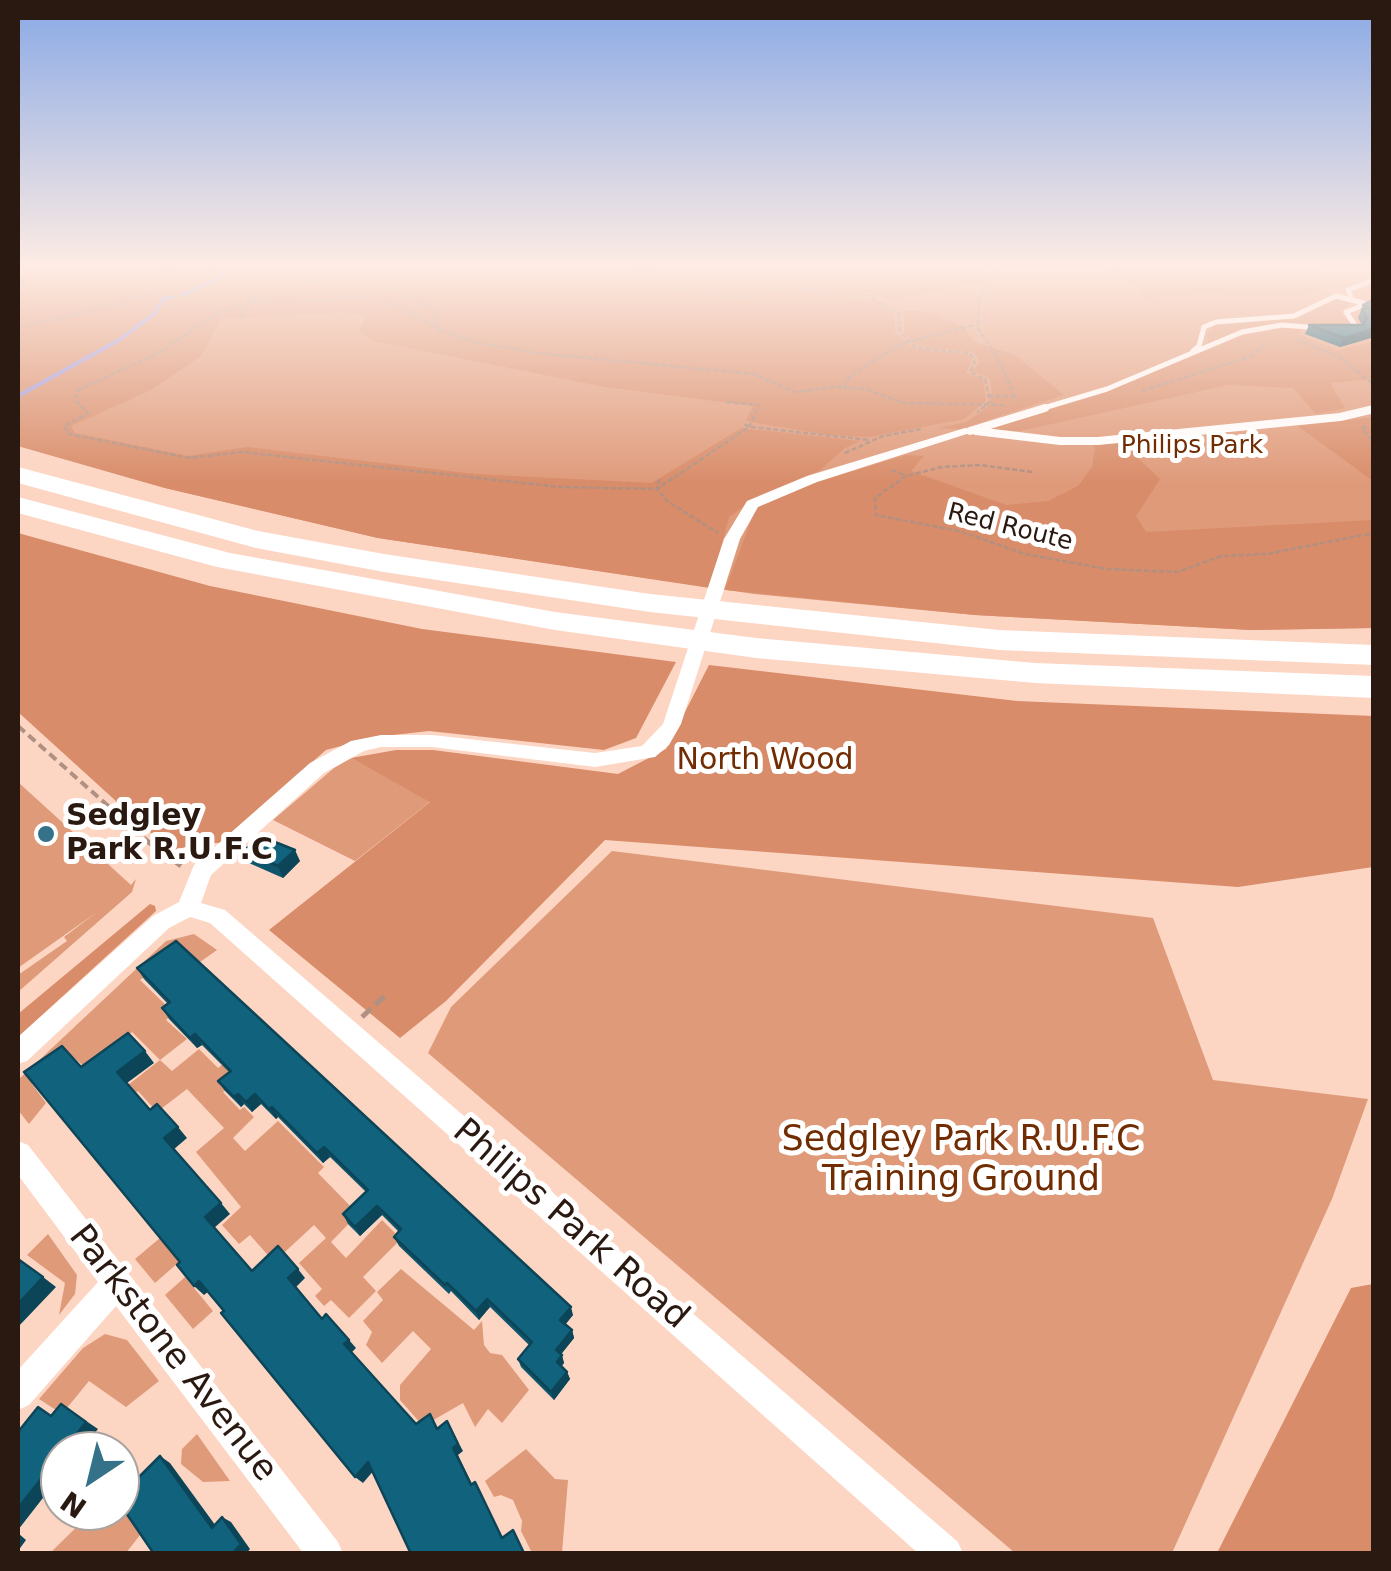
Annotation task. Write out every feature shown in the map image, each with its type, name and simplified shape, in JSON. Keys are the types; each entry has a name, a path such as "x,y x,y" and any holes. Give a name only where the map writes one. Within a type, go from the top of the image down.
{"highway":[{"path":"18,476 256,539 384,563 630,600 1000,640 1374,655"},
{"path":"18,506 227,561 354,586 555,621 720,644 1035,674 1374,687"}],"street":[{"path":"18,1053 161,922 188,908 198,876 317,768 358,746 381,741 432,740 595,760 648,752 672,724 732,539 752,504 812,479 970,431"},
{"name":"Philips Park Road","path":"188,908 217,916 946,1554"},
{"name":"Parkstone Avenue","path":"18,1154 326,1554"},
{"path":"18,1394 117,1284"}],"lane":[{"path":"1191,352 1199,346 1201,337"},
{"path":"970,431 1108,388 1228,337"},
{"path":"970,431 1098,441 1340,417 1374,409"}],"path":[{"path":"181,337 157,354 78,390 74,400 91,414 64,426 69,434 179,457 242,452 560,488 657,488 750,427 759,405 726,402"},
{"path":"461,337 537,354 754,374 795,392 844,387 866,389 904,403 990,402 1028,412"},
{"path":"904,337 916,348 970,353 975,360 970,372 986,378 990,402"},
{"path":"844,387 850,376 907,342 927,337"},
{"path":"985,337 1013,397 1028,412"},
{"path":"1329,351 1374,385"},
{"path":"988,395 1013,397"},
{"path":"743,425 865,439 909,450"},
{"name":"Red Route","path":"1032,472 980,464 942,467 906,476 875,498 876,515 959,531 1025,554 1107,568 1178,572 1221,556 1267,554 1374,534"},
{"path":"657,488 659,480"},
{"path":"657,488 667,501 702,526 732,539"},
{"path":"18,726 164,856 198,876"},
{"path":"347,1030 388,994"}],"green space":[{"name":"Philips Park","path":"18,337 1373,337 1373,628 1251,630 975,615 754,594 378,538 165,488 18,446"},
{"path":"18,337 211,337 201,356 151,390 71,426 75,433 188,456 247,447 475,474 652,483 741,428 860,441 845,448 819,471 760,495 729,517 710,588 378,538 165,488 18,446"},
{"path":"367,337 901,337 915,349 967,354 972,360 966,373 983,379 986,401 964,419 869,437 829,435 746,421 753,406 605,387"},
{"path":"909,337 971,337 974,342 1015,355 1064,395 961,429 939,428 967,422 991,404 990,396 1015,397 992,394 990,378 972,371 981,362 974,352 916,346"},
{"path":"1239,337 1306,337 1338,350 1373,342 1373,379 1330,383 1345,408 1316,414 1293,388 1228,385 1020,431 982,430 1110,390"},
{"path":"1373,417 1373,481 1298,426"},
{"path":"1092,443 1122,443 1160,479 1136,516 1146,532 1373,520 1373,628 1251,630 975,615 725,590 756,508 811,484 906,455 924,456 911,471 1006,505 1048,501 1078,486 1092,467"},
{"path":"18,533 210,586 422,629 676,662 636,738 604,750 429,731 375,737 326,750 220,843 195,843 172,852 18,712"},
{"name":"North Wood","path":"709,665 1017,701 1373,716 1373,867 1238,887 605,840 446,1001 400,1038 269,930 430,802 351,758 396,750 433,750 618,774 666,749"},
{"path":"351,758 431,801 355,861 273,820"},
{"name":"Sedgley Park R.U.F.C","path":"18,782 131,885 136,879 132,892 18,992 18,975 67,941 64,937 97,912 18,968"},
{"name":"Sedgley Park R.U.F.C Training Ground","path":"612,851 1153,918 1213,1080 1368,1099 1332,1199 1172,1553 1015,1553 428,1053 451,1007"},
{"path":"150,904 156,911 18,1037 18,1014"},
{"path":"194,934 217,950 200,962 183,949 140,980 174,1013 166,1020 187,1039 160,1060 132,1032 86,1068 71,1055 32,1084 46,1103 29,1124 18,1110 19,1079 166,941"},
{"path":"199,1049 218,1068 227,1061 242,1076 223,1092 240,1110 244,1107 254,1117 233,1138 245,1151 278,1121 324,1167 318,1173 358,1214 331,1242 346,1258 382,1220 401,1239 363,1277 376,1291 349,1318 331,1300 324,1306 315,1296 322,1289 299,1263 326,1238 314,1225 274,1262 250,1235 239,1244 222,1225 241,1207 196,1152 224,1128 187,1089 157,1112 128,1085 160,1060 172,1071"},
{"path":"48,1234 77,1275 75,1294 59,1315 65,1283 27,1255"},
{"path":"160,1238 179,1262 155,1283 135,1259"},
{"path":"401,1269 474,1330 482,1321 484,1345 490,1353 502,1355 529,1390 502,1423 488,1409 475,1427 463,1403 423,1426 400,1400 400,1385 431,1349 413,1331 382,1363 366,1345 372,1332 363,1321 383,1300 377,1292"},
{"path":"185,1277 213,1311 193,1329 165,1295"},
{"path":"1373,1284 1373,1553 1217,1553 1351,1288"},
{"path":"105,1334 127,1340 159,1381 126,1407 89,1381 62,1414 39,1399 83,1348"},
{"path":"197,1434 230,1481 203,1482 181,1464 182,1449"},
{"path":"526,1449 555,1479 568,1480 562,1553 532,1553 513,1500 501,1495 494,1497 485,1481"},
{"path":"73,1531 137,1531 140,1535 126,1553 49,1554"}],"building":[{"path":"260,836 295,850 278,866 244,851"},
{"path":"176,941 571,1307 560,1320 572,1330 556,1350 562,1355 557,1362 567,1372 551,1392 518,1359 532,1342 487,1299 476,1311 445,1285 394,1237 401,1229 377,1206 355,1227 343,1214 368,1190 324,1147 317,1153 255,1094 246,1102 238,1094 234,1097 218,1081 231,1071 195,1034 190,1038 162,1008 170,1002 137,968"},
{"path":"128,1033 145,1051 117,1072 150,1110 157,1104 178,1127 164,1138 221,1203 205,1217 252,1271 278,1246 298,1269 288,1278 322,1319 326,1314 349,1340 344,1344 416,1424 430,1414 437,1429 447,1421 458,1444 453,1448 471,1485 475,1482 502,1538 513,1530 523,1551 520,1554 411,1554 368,1462 355,1477 199,1281 194,1286 177,1265 180,1262 24,1072 62,1046 81,1067"},
{"path":"18,1259 43,1277 18,1304"},
{"path":"61,1404 86,1422 79,1431 40,1431 40,1480 18,1508 18,1432 38,1407 51,1416"},
{"path":"160,1456 212,1528 222,1517 241,1544 232,1554 154,1554 138,1531 140,1476"}],"waterway":[{"path":"18,396 123,337"}],"place":[{"name":"Sedgley Park R.U.F.C","path":"46,834"}]}
